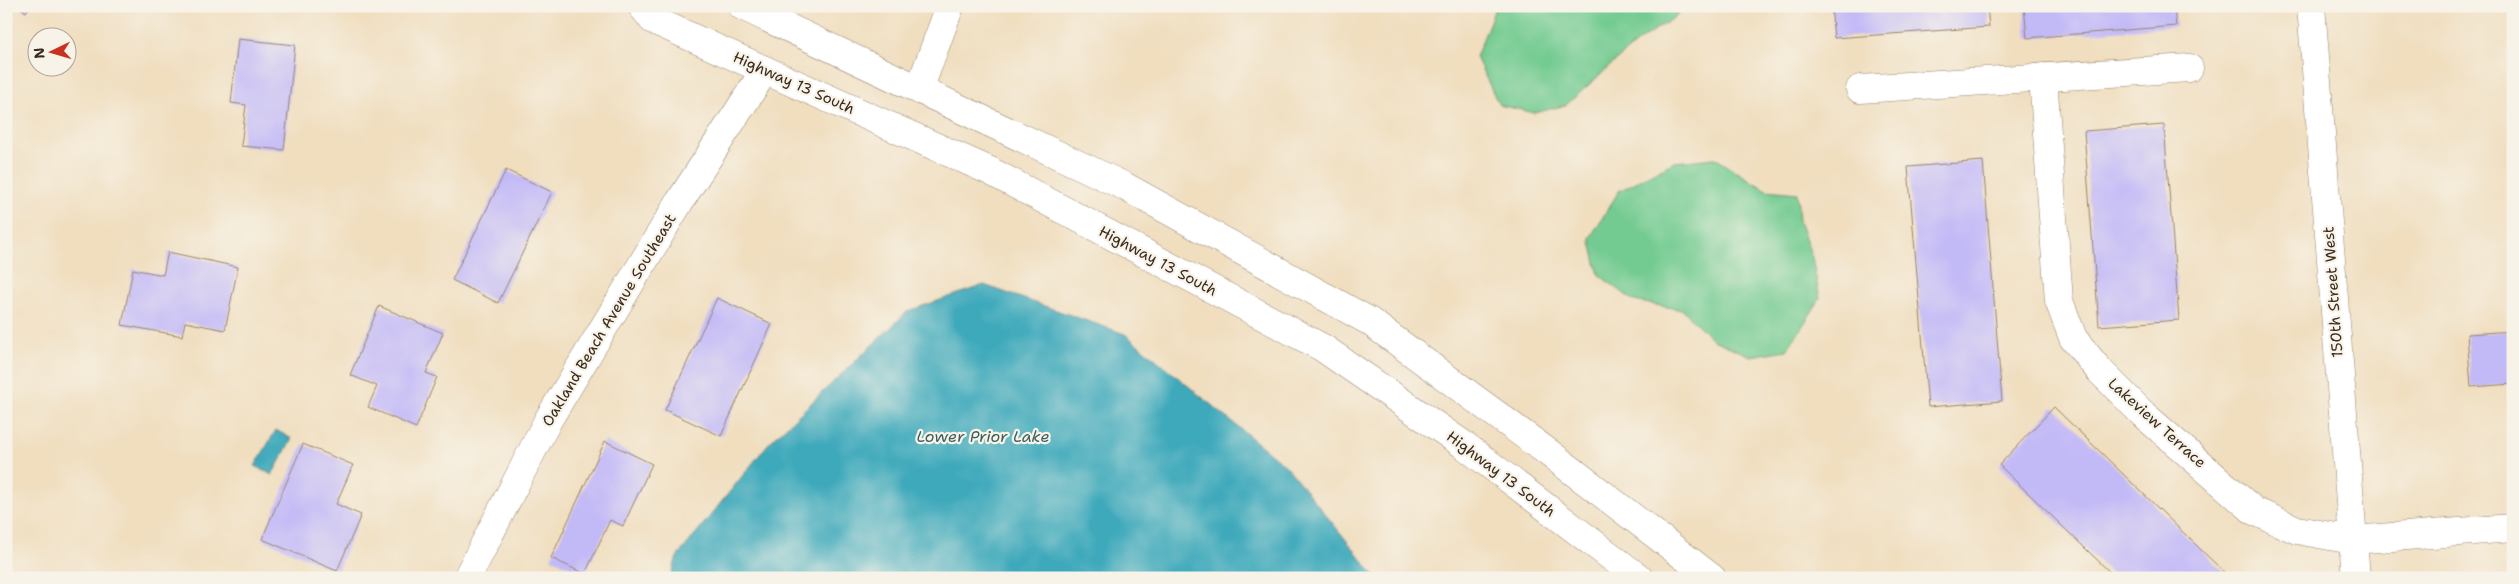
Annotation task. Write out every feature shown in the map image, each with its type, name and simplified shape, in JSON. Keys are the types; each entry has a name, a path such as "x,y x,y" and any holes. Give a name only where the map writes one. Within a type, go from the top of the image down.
{"street":[{"name":"Highway 13 South","path":"642,6 653,20 990,171 1323,348 1464,445 1639,578"},
{"path":"742,6 1124,186 1369,321 1553,456 1712,578"},
{"path":"919,90 950,6"},
{"name":"150th Street West","path":"2311,6 2356,578"},
{"path":"1860,89 2189,68"},
{"name":"Oakland Beach Avenue Southeast","path":"467,578 548,420 680,201 765,70"},
{"name":"Lakeview Terrace","path":"2043,76 2059,302 2073,338 2099,370 2144,415 2254,511 2297,530 2352,540 2513,528"}],"green space":[{"path":"1496,6 1683,6 1675,17 1636,43 1566,105 1535,113 1499,105 1476,57"},
{"path":"1715,158 1766,190 1797,193 1799,221 1812,257 1820,299 1787,350 1751,356 1713,340 1683,310 1634,301 1599,275 1590,238 1619,191 1674,162"}],"water":[{"name":"Lower Prior Lake","path":"984,285 1125,334 1287,467 1377,578 670,578 677,557 769,443 908,311"},
{"path":"276,430 292,439 272,475 255,466"}],"building":[{"path":"19,6 30,6 26,12"},
{"path":"1831,6 1987,6 1989,27 1834,38"},
{"path":"2024,6 2174,6 2176,26 2027,38"},
{"path":"238,39 295,45 284,150 241,146 246,105 231,103"},
{"path":"2164,125 2179,320 2099,326 2084,131"},
{"path":"1983,161 2002,401 1928,407 1908,167"},
{"path":"506,170 552,192 498,303 452,280"},
{"path":"168,252 238,267 225,330 185,322 182,336 122,325 133,269 163,275"},
{"path":"717,298 772,324 721,436 665,410"},
{"path":"379,306 443,333 426,373 437,377 416,428 368,407 377,386 350,375"},
{"path":"2513,331 2513,384 2471,387 2467,334"},
{"path":"2054,407 2228,576 2227,578 2116,578 1999,465"},
{"path":"605,441 652,464 623,526 610,520 585,574 551,558"},
{"path":"303,444 353,465 336,504 361,515 337,571 262,539"}]}
